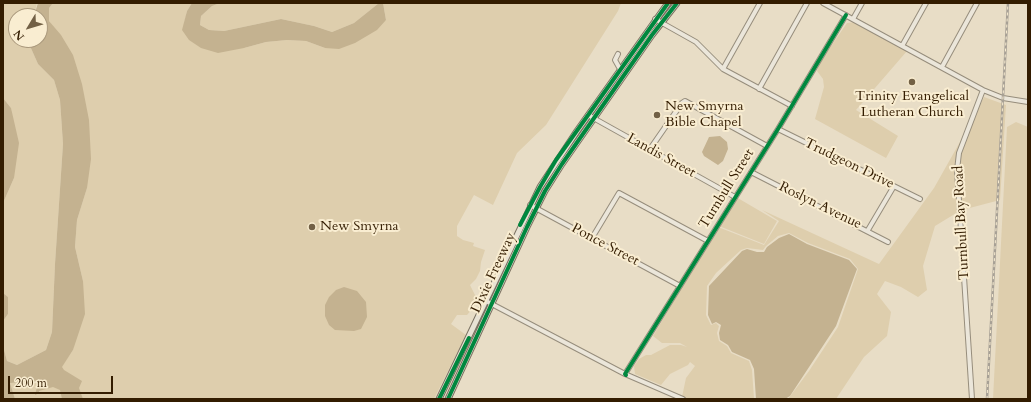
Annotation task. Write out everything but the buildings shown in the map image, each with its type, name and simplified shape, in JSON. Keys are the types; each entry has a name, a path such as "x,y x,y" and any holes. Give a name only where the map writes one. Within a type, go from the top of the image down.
{"main road":[{"name":"Dixie Freeway","path":"439,399 530,205 550,169 655,19 668,3"},
{"name":"Dixie Freeway","path":"448,399 536,208 562,164 661,23 677,3"}],"street":[{"path":"723,69 760,3"},
{"path":"759,89 807,3"},
{"path":"823,3 983,90 1003,98 1028,102"},
{"path":"853,19 862,3"},
{"path":"902,46 926,3"},
{"path":"942,67 977,3"},
{"name":"Turnbull Street","path":"625,374 778,129 846,15"},
{"path":"655,19 696,42 723,69 792,106"},
{"path":"618,54 615,60 620,69"},
{"name":"Turnbull Bay Road","path":"972,399 957,170 959,152 983,90"},
{"path":"650,149 682,103 685,101 767,146"},
{"name":"Landis Street","path":"588,115 735,197"},
{"name":"Trudgeon Drive","path":"778,129 920,199"},
{"name":"Roslyn Avenue","path":"751,172 868,230 888,242"},
{"path":"868,230 894,186"},
{"path":"592,238 619,193 708,241"},
{"name":"Ponce Street","path":"530,205 680,286"},
{"path":"486,301 625,374 683,399"}],"shaded area":[{"path":"3,3 37,3 36,8 8,8 8,48 31,48 38,64 54,80 60,100 63,144 52,332 46,350 17,365 7,361 3,346 3,321 8,314 8,297 3,293 3,203 14,178 11,108 3,98"},
{"path":"38,3 53,3 49,8 49,21 61,35 73,55 82,84 89,120 91,159 87,188 77,220 75,247 83,281 85,314 73,350 62,367 64,370 82,381 79,388 83,399 62,399 60,390 53,387 39,391 39,393 35,395 37,387 43,384 42,381 10,383 15,399 3,399 3,346 7,361 17,365 46,350 52,332 63,144 60,100 54,80 38,64 31,48 48,48 48,8 36,8"},
{"path":"53,3 192,3 187,11 183,30 244,48 266,42 287,40 306,41 325,48 386,20 383,3 621,3 618,11 546,125 517,153 493,205 474,195 457,226 457,236 463,240 474,243 473,246 485,250 480,271 476,279 470,285 477,299 474,307 467,315 457,315 451,324 466,335 434,399 15,399 10,383 40,383 57,373 73,350 83,281 75,247 77,220 87,188 53,27 49,21 49,8"},
{"path":"192,3 220,3 212,6 201,16 200,25 209,30 224,31 281,19 314,26 332,32 354,23 379,3 383,3 386,20 377,30 355,43 339,49 325,48 306,41 287,40 266,42 218,53 201,48 189,40 182,30 187,11"},
{"path":"220,3 379,3 354,23 332,32 314,26 281,19 224,31 209,30 200,25 201,16 212,6"},
{"path":"855,22 907,51 856,110 898,136 886,158 815,119 824,87 823,79 817,71 820,62 847,23"},
{"path":"984,97 1006,105 1000,200 962,210 959,169 961,153"},
{"path":"3,98 11,108 19,143 14,178 3,203"},
{"path":"1016,122 1028,127 1028,399 993,399 1007,127"},
{"path":"965,133 957,153 958,212 935,226 923,266 927,290 918,297 901,287 885,281 877,294 891,312 887,336 864,357 836,399 788,399 809,371 838,327 858,269 850,259 808,243 789,233 778,236 763,250 747,248 741,250 716,273 707,286 706,315 711,325 716,323 719,326 717,333 719,341 727,346 731,353 749,361 752,370 754,399 688,399 682,397 686,378 695,366 690,362 688,365 670,374 661,385 635,374 634,366 639,359 646,355 651,355 670,345 681,345 687,347 680,343 662,343 653,336 718,227 764,245 779,221 762,210 879,264 934,188"},
{"path":"720,136 727,142 728,149 723,161 718,165 704,156 702,152 709,137"},
{"path":"736,197 777,221 764,244 719,226"},
{"path":"789,234 807,244 849,260 857,269 836,326 790,396 785,399 756,399 754,369 750,360 732,352 728,345 720,340 719,333 721,325 716,322 712,324 708,315 709,286 742,251 747,249 757,252 764,252 767,247 779,238"},
{"path":"344,287 357,291 366,302 367,317 361,329 354,331 335,330 329,325 325,316 325,305 329,297 336,290"},
{"path":"3,293 8,297 8,314 3,321"}],"railway":[{"path":"987,399 1008,3"}],"cycle path":[{"path":"520,225 556,160 668,3"},
{"path":"448,399 545,191 562,164 652,35 677,3"},
{"path":"626,375 625,374 778,129 846,15"},
{"path":"439,399 469,338"}],"place":[{"name":"Trinity Evangelical Lutheran Church","path":"912,82"},
{"name":"New Smyrna Bible Chapel","path":"657,115"},
{"name":"New Smyrna","path":"312,227"}]}
